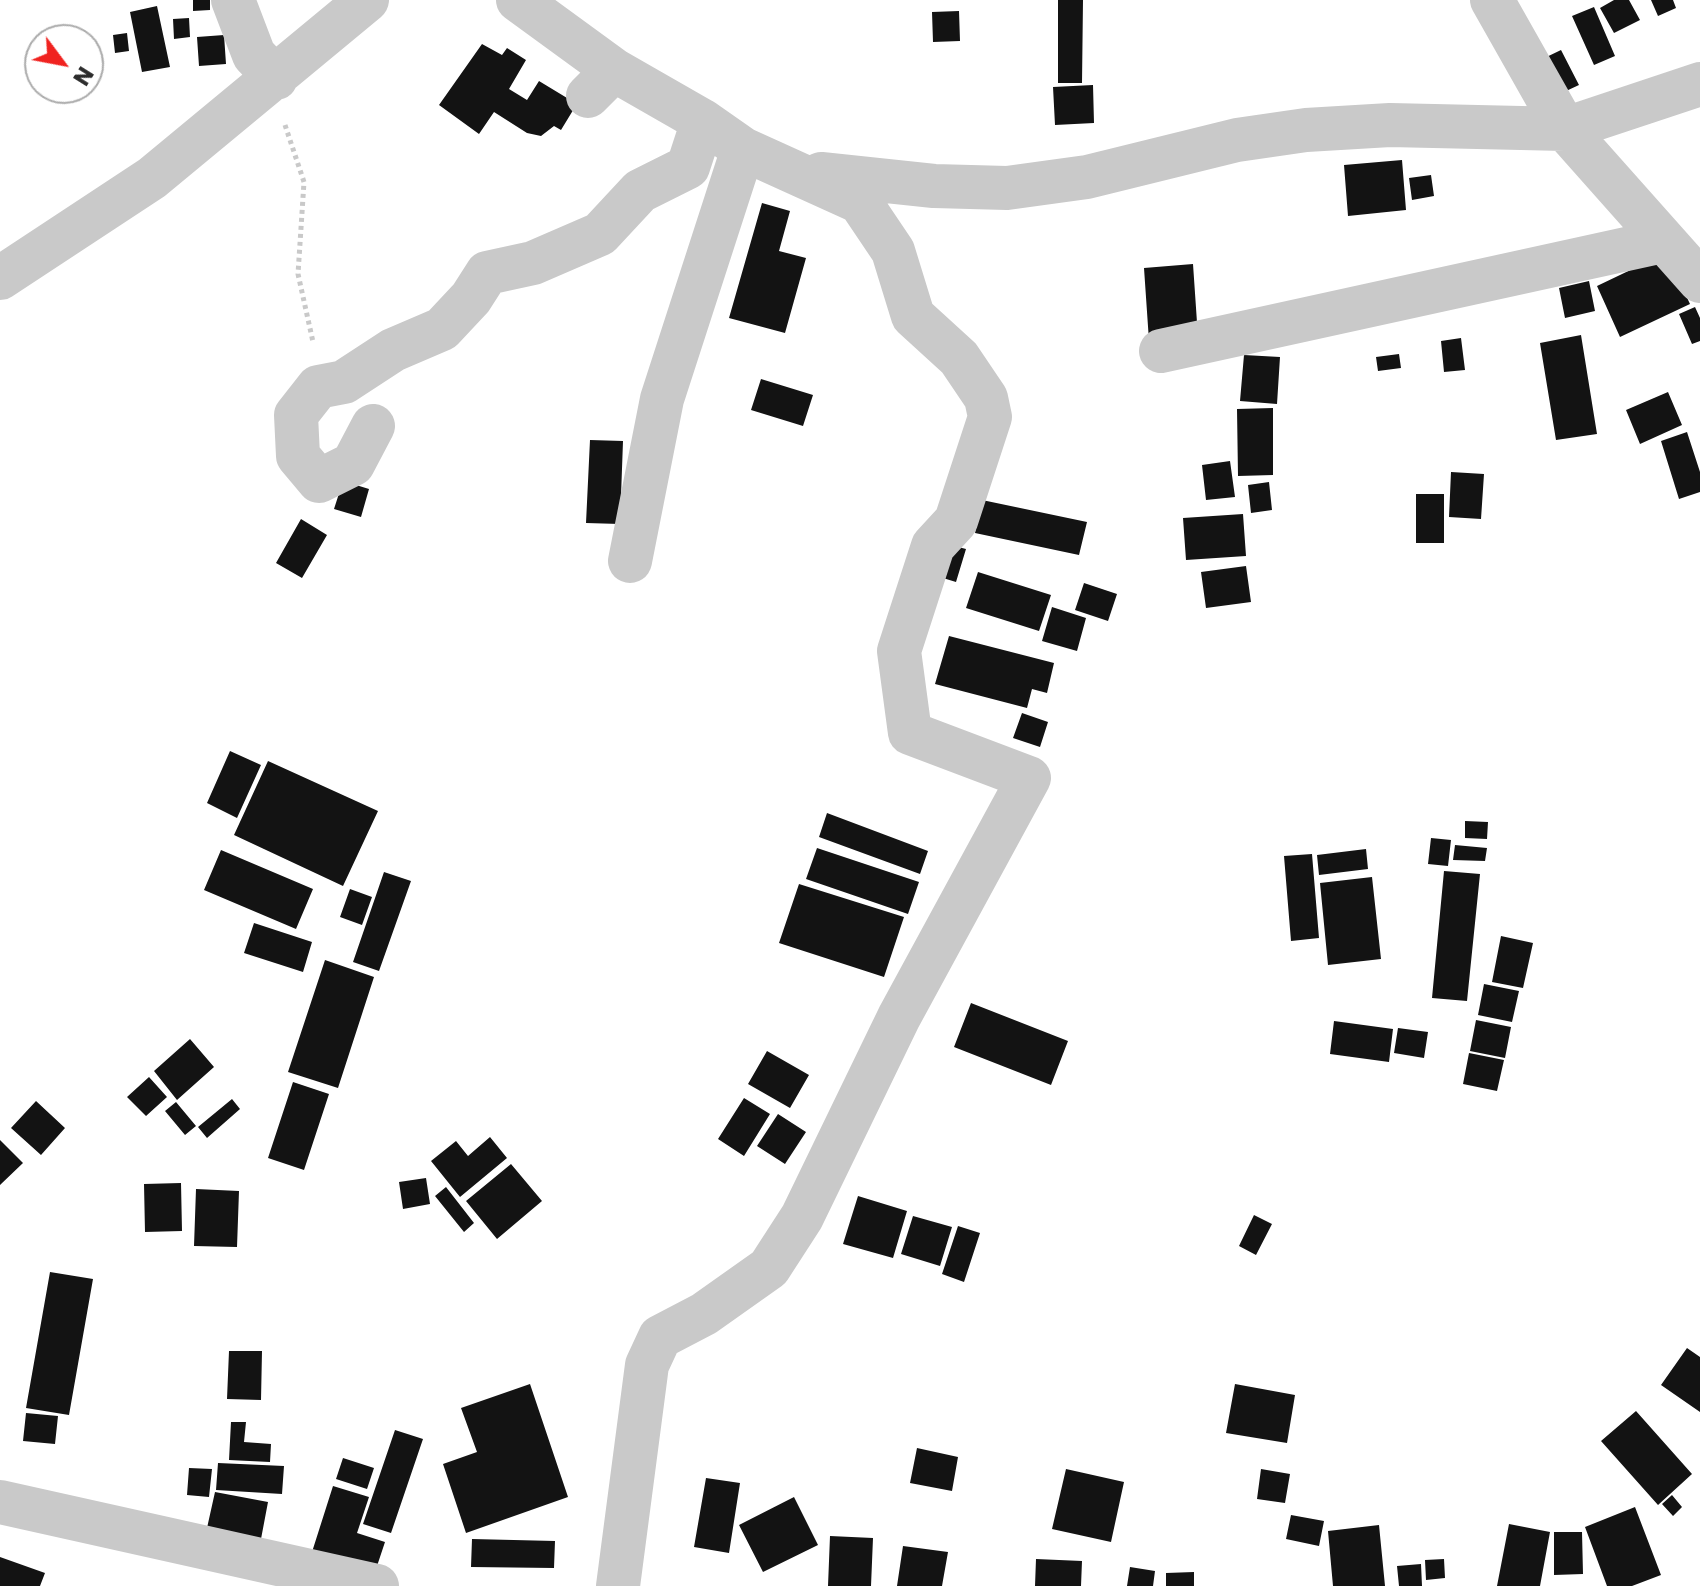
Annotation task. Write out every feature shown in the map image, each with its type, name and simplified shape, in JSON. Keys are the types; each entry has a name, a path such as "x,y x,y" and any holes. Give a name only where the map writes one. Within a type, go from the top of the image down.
{"street":[{"path":"233,0 254,55 276,78"},
{"path":"0,278 152,178 367,0"},
{"path":"518,0 601,83 703,121 743,149 860,202 893,251 913,316 959,358 986,398 990,417 956,521 933,546 899,651 910,733 1029,778 899,1017 802,1217 769,1268 704,1314 660,1337 647,1365 618,1586"},
{"path":"1492,0 1565,129 1700,281"},
{"path":"791,171 934,186 1007,188 1087,177 1237,140 1306,130 1390,125 1565,129 1700,84"},
{"path":"373,426 353,464 319,481 298,456 296,415 318,387 344,382 393,350 442,329 471,298 487,273 533,263 600,234 640,191 688,167 703,121"},
{"path":"630,561 662,399 743,149"},
{"path":"1161,351 1663,241"},
{"path":"0,1502 377,1586"}],"path":[{"path":"276,78 284,122 304,182 298,274 311,326 318,387"}],"building":[{"path":"193,0 210,0 210,10 193,11"},
{"path":"1058,0 1083,0 1082,83 1058,83"},
{"path":"1614,0 1629,0 1640,20 1614,33 1600,8"},
{"path":"1651,0 1673,0 1676,8 1658,16"},
{"path":"157,6 170,67 142,72 130,12"},
{"path":"1594,7 1615,56 1594,65 1572,16"},
{"path":"959,11 960,41 933,42 932,12"},
{"path":"189,18 190,37 174,39 173,19"},
{"path":"127,33 129,51 115,53 113,35"},
{"path":"224,35 226,64 199,66 197,37"},
{"path":"482,44 502,55 507,48 526,60 509,89 527,100 539,81 572,101 575,107 561,130 554,126 541,136 527,133 494,112 479,134 439,105"},
{"path":"1561,50 1579,85 1551,98 1534,63"},
{"path":"1093,85 1094,123 1055,125 1053,87"},
{"path":"1402,160 1406,210 1348,216 1344,165"},
{"path":"1431,175 1434,196 1412,200 1409,178"},
{"path":"762,203 790,211 779,251 806,258 785,333 729,318"},
{"path":"1666,253 1690,304 1620,337 1597,286"},
{"path":"1193,264 1198,337 1149,341 1144,268"},
{"path":"1589,281 1595,311 1565,318 1559,288"},
{"path":"1695,307 1700,318 1700,341 1692,344 1679,314"},
{"path":"1581,335 1597,434 1556,440 1540,343"},
{"path":"1461,338 1465,370 1444,372 1441,341"},
{"path":"1399,354 1401,368 1378,371 1376,357"},
{"path":"1244,355 1280,357 1277,404 1240,401"},
{"path":"761,379 813,395 803,426 751,410"},
{"path":"1668,392 1682,425 1640,444 1626,410"},
{"path":"1273,408 1273,475 1238,476 1237,409"},
{"path":"1687,432 1700,472 1700,492 1679,499 1661,441"},
{"path":"590,440 623,441 620,524 586,523"},
{"path":"1230,461 1235,497 1206,500 1202,465"},
{"path":"1451,472 1484,474 1481,519 1449,517"},
{"path":"343,481 369,489 361,517 334,509"},
{"path":"1269,482 1272,510 1251,513 1248,485"},
{"path":"1416,494 1444,494 1444,543 1416,543"},
{"path":"982,500 1087,522 1079,555 975,533"},
{"path":"1243,514 1246,556 1186,560 1183,518"},
{"path":"301,519 327,535 302,578 276,563"},
{"path":"943,543 966,549 956,582 933,575"},
{"path":"1246,566 1251,602 1206,608 1201,572"},
{"path":"978,572 1051,595 1039,631 966,608"},
{"path":"1084,583 1117,594 1108,621 1075,610"},
{"path":"1052,607 1086,618 1077,651 1042,641"},
{"path":"949,636 1054,663 1047,693 1032,689 1027,708 935,684"},
{"path":"1022,713 1048,722 1040,747 1013,738"},
{"path":"230,751 261,765 237,818 207,803"},
{"path":"268,761 378,811 343,886 234,835"},
{"path":"827,813 928,851 920,874 819,837"},
{"path":"1465,821 1488,822 1487,839 1465,838"},
{"path":"1431,838 1451,840 1448,866 1428,864"},
{"path":"1455,845 1487,848 1485,861 1453,860"},
{"path":"817,848 919,882 908,914 806,879"},
{"path":"1366,849 1368,869 1319,875 1317,855"},
{"path":"221,850 313,889 296,929 204,890"},
{"path":"1312,854 1319,938 1291,941 1284,856"},
{"path":"1444,871 1480,874 1467,1001 1432,998"},
{"path":"384,872 411,881 379,971 353,962"},
{"path":"1372,877 1381,959 1328,965 1320,883"},
{"path":"799,884 904,917 884,977 779,943"},
{"path":"350,889 372,897 362,925 340,917"},
{"path":"254,923 312,942 303,972 244,953"},
{"path":"1501,936 1533,943 1523,988 1492,982"},
{"path":"325,960 374,977 338,1088 288,1072"},
{"path":"1484,984 1519,991 1512,1022 1478,1015"},
{"path":"971,1003 1068,1041 1051,1085 954,1047"},
{"path":"1476,1020 1511,1027 1505,1058 1470,1051"},
{"path":"1334,1021 1393,1029 1389,1062 1330,1054"},
{"path":"1398,1028 1428,1032 1424,1058 1394,1053"},
{"path":"190,1039 214,1067 177,1100 154,1071"},
{"path":"767,1051 809,1075 790,1108 748,1084"},
{"path":"1469,1053 1504,1060 1497,1091 1463,1084"},
{"path":"149,1077 167,1097 146,1116 127,1097"},
{"path":"293,1082 329,1094 304,1170 268,1158"},
{"path":"744,1098 770,1114 744,1156 718,1139"},
{"path":"232,1099 240,1109 207,1138 198,1127"},
{"path":"36,1101 65,1128 41,1155 11,1128"},
{"path":"176,1102 196,1126 185,1135 165,1111"},
{"path":"778,1114 806,1132 785,1164 757,1146"},
{"path":"490,1137 507,1158 460,1197 431,1161 456,1141 468,1156"},
{"path":"0,1140 23,1163 0,1185"},
{"path":"511,1164 542,1201 497,1239 466,1201"},
{"path":"426,1178 430,1204 403,1209 399,1182"},
{"path":"181,1183 182,1231 145,1232 144,1184"},
{"path":"446,1187 474,1223 464,1232 435,1196"},
{"path":"196,1189 239,1191 237,1247 194,1246"},
{"path":"858,1196 907,1211 893,1258 843,1244"},
{"path":"1254,1215 1272,1224 1256,1255 1239,1246"},
{"path":"913,1216 952,1227 940,1266 901,1254"},
{"path":"958,1226 980,1233 964,1282 942,1274"},
{"path":"50,1272 93,1279 69,1415 26,1408"},
{"path":"1687,1348 1700,1357 1700,1412 1661,1385"},
{"path":"229,1351 262,1351 261,1400 227,1399"},
{"path":"530,1384 568,1497 466,1533 443,1464 477,1452 461,1408"},
{"path":"1235,1384 1295,1395 1287,1443 1226,1433"},
{"path":"1636,1411 1692,1474 1658,1505 1601,1441"},
{"path":"26,1413 58,1416 55,1444 23,1441"},
{"path":"231,1422 246,1422 244,1442 271,1444 270,1462 229,1460"},
{"path":"395,1430 423,1439 391,1533 363,1524"},
{"path":"917,1448 958,1457 952,1491 910,1483"},
{"path":"343,1458 374,1468 367,1489 336,1479"},
{"path":"218,1463 284,1466 282,1494 216,1490"},
{"path":"189,1468 212,1469 209,1497 187,1495"},
{"path":"1066,1469 1124,1482 1111,1542 1052,1529"},
{"path":"1261,1469 1290,1474 1285,1503 1257,1499"},
{"path":"706,1478 740,1483 729,1553 694,1547"},
{"path":"333,1486 369,1497 357,1533 385,1542 375,1572 312,1552"},
{"path":"215,1492 268,1502 261,1539 207,1528"},
{"path":"1672,1495 1682,1507 1673,1516 1662,1504"},
{"path":"794,1497 818,1545 763,1572 739,1525"},
{"path":"1635,1507 1661,1575 1632,1586 1607,1586 1585,1527"},
{"path":"1291,1515 1324,1521 1319,1546 1286,1539"},
{"path":"1509,1524 1550,1532 1540,1586 1497,1586"},
{"path":"1379,1525 1385,1586 1333,1586 1328,1531"},
{"path":"1554,1532 1582,1532 1583,1574 1554,1575"},
{"path":"830,1536 873,1538 871,1586 828,1586"},
{"path":"472,1539 555,1541 554,1568 471,1567"},
{"path":"903,1546 948,1552 942,1586 897,1586"},
{"path":"0,1557 45,1573 40,1586 0,1586"},
{"path":"1036,1559 1082,1561 1081,1586 1035,1586"},
{"path":"1444,1559 1445,1578 1426,1580 1425,1560"},
{"path":"1421,1564 1422,1586 1399,1586 1397,1566"},
{"path":"1130,1567 1155,1571 1153,1586 1127,1586"},
{"path":"1194,1572 1194,1586 1166,1586 1166,1573"}]}
